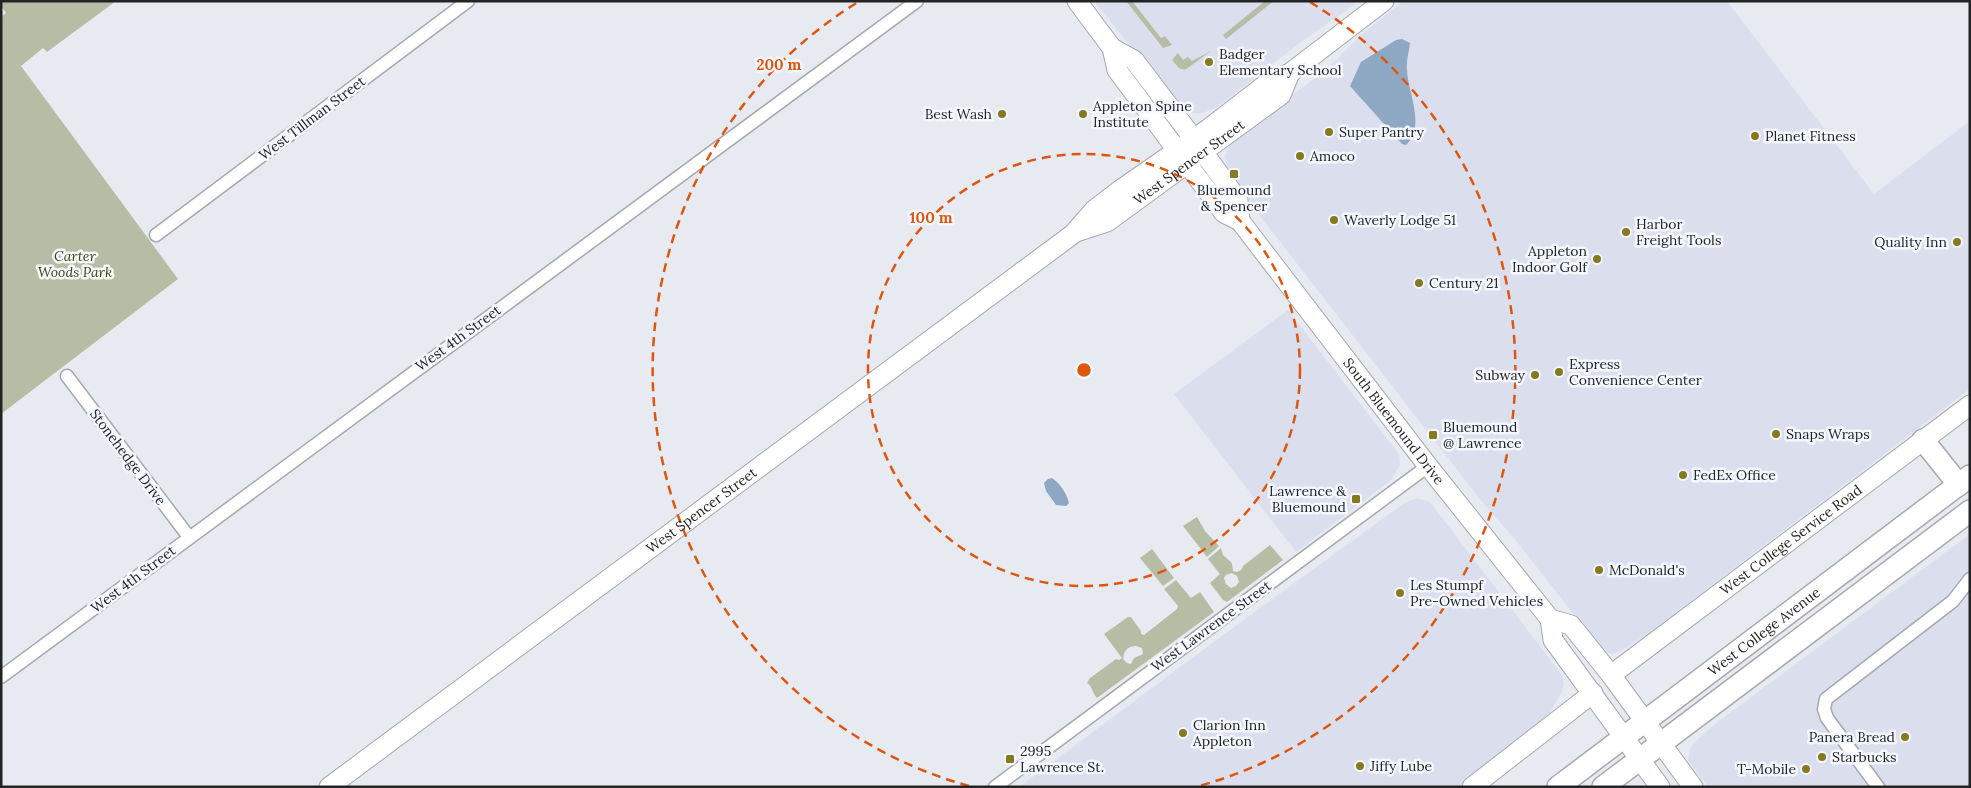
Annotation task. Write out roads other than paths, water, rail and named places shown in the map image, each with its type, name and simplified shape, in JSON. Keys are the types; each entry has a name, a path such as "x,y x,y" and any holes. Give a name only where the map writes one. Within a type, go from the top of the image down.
{"main road":[{"path":"1923,440 1964,481"},
{"name":"West College Avenue","path":"1558,787 1964,481"},
{"name":"West College Avenue","path":"1602,787 1970,511"}],"street":[{"name":"West Tillman Street","path":"156,235 468,1"},
{"name":"West 4th Street","path":"1,677 917,1"},
{"name":"South Bluemound Drive","path":"1077,1 1112,48 1117,70 1224,213 1240,221 1428,466 1550,619 1553,640 1660,787"},
{"name":"West Spencer Street","path":"329,787 1073,234 1106,222 1198,145 1281,95 1290,73 1384,1"},
{"name":"South Bluemound Drive","path":"1112,48 1134,60 1198,145 1238,200 1240,221"},
{"name":"Stonehedge Drive","path":"67,376 189,537"},
{"name":"West College Service Road","path":"1611,675 1970,405"},
{"name":"West Lawrence Street","path":"995,787 1428,466"},
{"path":"1878,787 1827,718 1824,709 1826,699 1953,601 1970,579"},
{"path":"1550,619 1571,625 1611,675 1644,723 1693,787"},
{"path":"1472,787 1593,693"}],"water":[{"path":"1402,39 1410,43 1407,70 1415,119 1412,137 1406,145 1402,144 1350,86 1361,62 1396,40"},
{"path":"1052,478 1067,496 1069,503 1066,506 1056,505 1046,491 1044,483"}],"place":[{"name":"Badger Elementary School","path":"1209,62"},
{"name":"Best Wash","path":"1002,114"},
{"name":"Appleton Spine Institute","path":"1083,114"},
{"name":"Super Pantry","path":"1329,132"},
{"name":"Planet Fitness","path":"1755,136"},
{"name":"Amoco","path":"1300,156"},
{"name":"Bluemound & Spencer","path":"1234,174"},
{"name":"Waverly Lodge 51","path":"1334,220"},
{"name":"Harbor Freight Tools","path":"1626,232"},
{"name":"Quality Inn","path":"1957,242"},
{"name":"Appleton Indoor Golf","path":"1597,259"},
{"name":"Century 21","path":"1419,283"},
{"name":"Express Convenience Center","path":"1559,372"},
{"name":"Subway","path":"1535,375"},
{"name":"Snaps Wraps","path":"1776,434"},
{"name":"Bluemound @ Lawrence","path":"1433,435"},
{"name":"FedEx Office","path":"1683,475"},
{"name":"Lawrence & Bluemound","path":"1356,499"},
{"name":"McDonald's","path":"1599,570"},
{"name":"Les Stumpf Pre-Owned Vehicles","path":"1400,593"},
{"name":"Clarion Inn Appleton","path":"1183,733"},
{"name":"Panera Bread","path":"1905,737"},
{"name":"Starbucks","path":"1822,757"},
{"name":"2995 Lawrence St.","path":"1010,759"},
{"name":"Jiffy Lube","path":"1360,766"},
{"name":"T-Mobile","path":"1806,769"}],"park label":[{"name":"Carter Woods Park","path":"75,264"}]}
